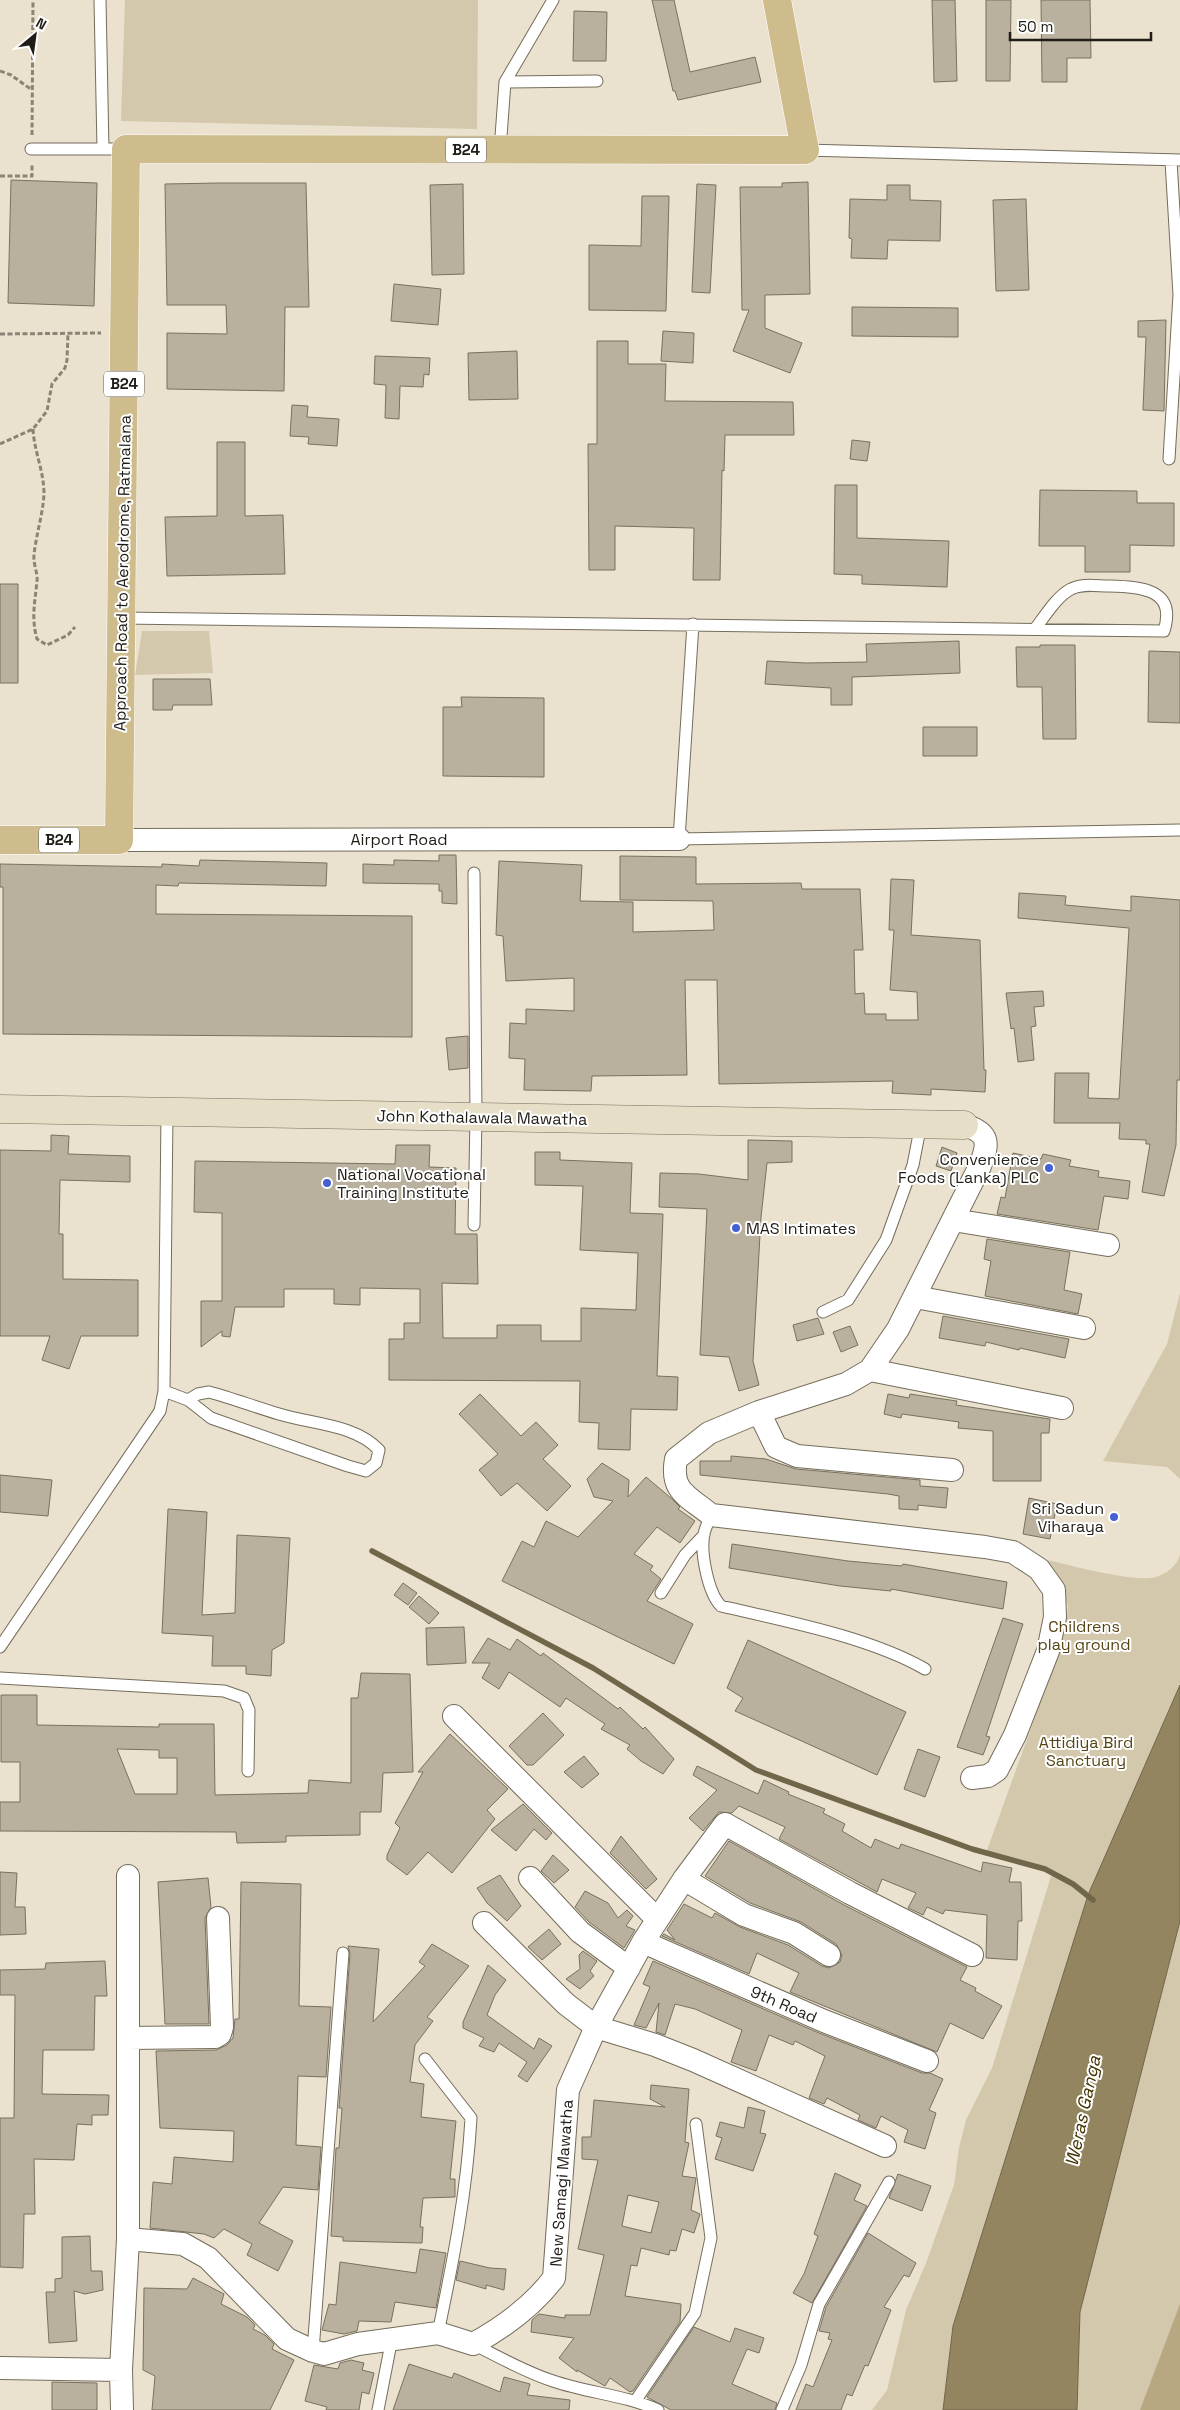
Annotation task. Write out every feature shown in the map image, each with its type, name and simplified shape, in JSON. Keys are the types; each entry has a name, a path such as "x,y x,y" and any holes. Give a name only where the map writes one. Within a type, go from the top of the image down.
{"main road":[{"path":"777,0 805,150"},
{"name":"B24","path":"115,149 805,150"},
{"name":"Approach Road to Aerodrome, Ratmalana","path":"115,149 125,333 119,840"},
{"name":"B24","path":"0,840 119,840"}],"street":[{"name":"Airport Road","path":"119,840 679,839"},
{"name":"John Kothalawala Mawatha","path":"0,1109 964,1125"},
{"path":"964,1125 981,1132 986,1139 986,1148 980,1166 898,1330 870,1370 846,1384 759,1412 709,1433 676,1459 673,1472 676,1486 707,1525 985,1547 1013,1552 1039,1569 1054,1590 1055,1617 1048,1651 1015,1734 997,1770 988,1776 972,1778"},
{"path":"953,1220 1108,1245"},
{"path":"915,1297 1084,1328"},
{"path":"870,1370 1062,1408"},
{"path":"759,1412 776,1447 798,1456 952,1470"},
{"path":"454,1716 657,1919"},
{"name":"New Samagi Mawatha","path":"472,2344 503,2327 544,2292 554,2278 568,2090 596,2026 643,1942 684,1879 725,1824 850,1893 972,1954"},
{"path":"122,2410 121,2370 128,2239 128,1876"},
{"path":"530,1878 580,1932 629,1968"},
{"path":"684,1879 744,1914 794,1933 829,1955"},
{"path":"128,2038 215,2037 220,2034 222,2027 218,1918"},
{"path":"484,1923 566,2004 596,2026 694,2060 886,2146"},
{"name":"9th Road","path":"643,1942 824,2020 927,2061"},
{"path":"128,2239 182,2244 208,2258 287,2339 313,2351 324,2354 358,2344 438,2333 472,2344"},
{"path":"0,2368 121,2370"}],"lane":[{"path":"32,149 115,149 100,0"},
{"path":"500,150 505,82 554,0"},
{"path":"505,82 596,81"},
{"path":"805,150 1175,160 1179,295 1169,459"},
{"path":"121,618 1164,631 1167,621 1166,611 1159,596 1145,588 1081,586 1065,593 1035,629"},
{"path":"692,624 679,839 1180,830"},
{"path":"474,873 476,1116 474,1225"},
{"path":"0,1647 152,1426 160,1411 164,1391 167,1113"},
{"path":"823,1312 848,1300 886,1240 913,1165 921,1124"},
{"path":"164,1391 188,1400 211,1418 348,1466 366,1471 376,1463 379,1450 370,1440 334,1427 280,1415 209,1392 198,1394 188,1400"},
{"path":"661,1594 685,1555 707,1525"},
{"path":"707,1525 709,1586 714,1599 721,1606 796,1624 900,1655 925,1669"},
{"path":"0,1678 224,1691 244,1698 249,1710 248,1771"},
{"path":"313,2351 343,1953"},
{"path":"425,2059 471,2118 469,2158 456,2244 438,2333"},
{"path":"636,2400 695,2313 711,2238 696,2124"},
{"path":"782,2410 801,2365 814,2317 822,2298 889,2182"},
{"path":"378,2410 392,2338"},
{"path":"472,2344 553,2381 636,2400 658,2410"}],"path":[{"path":"0,176 32,176 33,0"},
{"path":"0,72 11,75 32,90"},
{"path":"0,444 33,429 47,411 52,384 65,368 68,360 68,333"},
{"path":"0,334 125,333"},
{"path":"33,429 34,446 41,470 44,494 34,557 37,579 33,608 34,626 37,639 47,645 68,635 75,627"}],"green space":[{"path":"125,0 478,0 477,129 121,121"},
{"path":"142,631 209,631 213,673 135,675"},
{"path":"1180,1293 1180,1479 1167,1467 1103,1461 1167,1344"},
{"path":"1180,1555 1180,1685 1088,1895 953,2326 943,2410 872,2410 887,2390 906,2310 926,2263 954,2185 959,2148 966,2120 992,2068 1052,1873 1045,1869 986,1853 1048,1681 1067,1618 1068,1605 1043,1559 1120,1576 1149,1578 1159,1576 1169,1570 1175,1565"},
{"path":"1180,1921 1180,2410 1077,2410 1080,2312"}],"shaded area":[{"path":"1180,2304 1180,2410 1140,2410"}],"water":[{"name":"Weras Ganga","path":"1180,1685 1180,1921 1080,2312 1077,2410 943,2410 953,2326 1088,1895"}],"building":[{"path":"652,0 674,0 690,72 755,57 761,82 678,100 675,91 673,91"},
{"path":"932,0 955,0 957,81 934,82"},
{"path":"986,0 1011,0 1010,81 986,81"},
{"path":"1041,0 1090,0 1091,58 1067,58 1067,82 1042,82"},
{"path":"574,11 607,12 606,61 573,61"},
{"path":"11,180 97,183 94,306 8,303"},
{"path":"808,182 810,294 765,295 765,328 802,343 790,373 733,351 749,310 742,310 740,187 782,187 782,183"},
{"path":"306,183 309,307 285,307 284,391 167,389 167,333 227,334 226,305 167,305 165,184"},
{"path":"463,184 464,274 432,275 430,185"},
{"path":"697,184 716,185 710,293 692,292"},
{"path":"887,185 910,185 910,200 941,201 940,241 888,240 887,259 851,258 852,239 849,238 850,199 887,200"},
{"path":"642,196 669,196 666,311 589,310 589,245 641,246"},
{"path":"1026,199 1029,290 996,291 993,200"},
{"path":"394,284 441,289 438,325 391,321"},
{"path":"852,307 958,308 958,337 852,336"},
{"path":"1166,320 1164,411 1143,410 1146,337 1138,337 1138,321"},
{"path":"663,331 694,333 693,363 661,361"},
{"path":"597,341 628,341 628,364 666,364 665,401 793,402 794,435 725,435 724,471 722,470 720,580 693,580 694,528 615,526 615,570 589,570 588,444 597,444"},
{"path":"517,351 518,399 469,400 468,353"},
{"path":"375,356 430,358 429,375 424,374 423,387 400,386 399,419 385,418 386,385 374,384"},
{"path":"292,405 308,406 307,417 339,419 337,446 308,444 309,437 290,436"},
{"path":"852,440 870,442 867,461 850,459"},
{"path":"217,442 245,442 245,516 283,515 285,574 167,576 165,517 217,516"},
{"path":"835,485 857,485 857,538 949,541 947,587 862,584 862,575 834,574"},
{"path":"1040,490 1137,491 1137,503 1174,503 1174,546 1130,545 1130,572 1085,572 1085,546 1039,546"},
{"path":"0,584 18,584 18,683 0,683"},
{"path":"959,641 960,673 852,677 852,705 831,705 831,688 765,684 767,661 806,663 867,662 866,644"},
{"path":"1040,645 1075,645 1076,739 1043,739 1042,687 1017,687 1016,647 1040,647"},
{"path":"1149,651 1180,652 1180,723 1148,722"},
{"path":"153,679 210,679 212,705 173,705 172,710 153,710"},
{"path":"461,697 544,698 544,777 443,776 443,707 462,707"},
{"path":"923,727 977,727 977,756 923,756"},
{"path":"439,855 456,855 457,904 442,903 442,891 439,891 439,884 363,883 363,864 394,865 394,860 439,861"},
{"path":"620,856 696,857 696,884 801,883 802,889 860,889 863,950 854,950 855,994 864,993 865,1014 886,1014 886,1020 918,1020 917,992 890,990 894,930 889,930 891,879 914,880 911,935 980,940 984,1070 986,1070 985,1092 931,1089 931,1095 892,1093 893,1081 719,1084 717,980 685,980 687,1075 592,1076 591,1091 524,1090 525,1059 509,1058 510,1023 526,1024 526,1009 574,1011 574,978 506,981 503,936 496,935 499,861 582,865 580,901 633,902 633,932 714,930 713,901 620,900"},
{"path":"200,860 327,863 326,886 179,883 178,886 156,885 156,914 412,916 412,1037 3,1034 3,887 0,887 0,864 162,867 162,864 199,866"},
{"path":"1019,893 1066,896 1065,905 1131,911 1131,896 1180,900 1180,1080 1177,1080 1176,1145 1164,1196 1142,1192 1150,1144 1146,1144 1146,1140 1119,1139 1120,1123 1054,1123 1055,1073 1089,1073 1088,1098 1119,1099 1129,928 1018,918"},
{"path":"1043,991 1044,1006 1034,1007 1036,1026 1031,1027 1034,1060 1018,1062 1014,1028 1011,1029 1006,993"},
{"path":"468,1036 468,1068 449,1070 446,1038"},
{"path":"51,1135 69,1136 68,1154 130,1156 130,1182 60,1180 59,1234 63,1234 63,1279 138,1280 138,1336 81,1336 69,1369 42,1360 50,1336 0,1336 0,1150 51,1151"},
{"path":"748,1140 792,1141 792,1162 767,1163 761,1217 753,1361 759,1385 739,1391 729,1357 700,1355 707,1209 659,1207 660,1173 699,1174 748,1180"},
{"path":"396,1145 430,1145 429,1167 456,1168 455,1234 477,1234 478,1284 442,1283 443,1338 497,1338 497,1325 541,1325 541,1341 581,1341 581,1308 636,1310 638,1253 580,1250 583,1186 535,1185 535,1152 560,1152 560,1160 632,1163 630,1213 663,1214 657,1376 678,1377 677,1410 631,1409 630,1450 598,1449 599,1423 579,1422 580,1381 389,1380 389,1339 404,1339 404,1323 420,1323 420,1289 360,1288 360,1305 334,1304 334,1289 284,1289 284,1307 235,1307 230,1337 222,1336 222,1331 201,1347 201,1301 222,1301 222,1213 194,1212 195,1161 395,1164"},
{"path":"942,1147 957,1153 951,1171 936,1166"},
{"path":"1013,1153 1041,1159 1043,1154 1071,1160 1069,1166 1099,1171 1098,1177 1130,1181 1128,1199 1104,1196 1098,1230 997,1214 1001,1197 1005,1198"},
{"path":"987,1239 1070,1252 1064,1290 1082,1294 1078,1314 985,1296 991,1261 984,1259"},
{"path":"943,1316 1069,1339 1065,1358 986,1342 985,1346 939,1338"},
{"path":"818,1318 824,1334 797,1341 793,1325"},
{"path":"850,1326 858,1345 841,1352 833,1332"},
{"path":"480,1394 521,1436 536,1422 558,1445 543,1459 571,1486 547,1511 517,1483 501,1496 479,1470 498,1454 459,1414"},
{"path":"888,1394 909,1398 910,1394 957,1401 956,1405 1050,1419 1049,1433 1041,1433 1041,1481 993,1481 993,1431 958,1428 959,1422 902,1414 901,1418 884,1414"},
{"path":"731,1456 766,1459 796,1469 920,1480 920,1486 948,1488 946,1508 918,1505 918,1510 899,1509 899,1496 888,1494 700,1475 700,1461 731,1461"},
{"path":"602,1463 629,1480 628,1497 646,1477 680,1507 678,1509 695,1521 680,1543 657,1527 634,1554 653,1566 650,1570 661,1579 647,1601 693,1624 674,1664 502,1581 522,1541 534,1547 546,1521 578,1537 613,1501 594,1497 587,1479"},
{"path":"0,1475 52,1480 48,1516 0,1512"},
{"path":"1029,1498 1057,1504 1050,1539 1023,1534"},
{"path":"168,1509 207,1512 202,1615 235,1613 237,1535 290,1538 284,1643 272,1650 271,1676 246,1674 246,1666 212,1666 213,1636 162,1633"},
{"path":"732,1544 848,1561 902,1566 903,1564 1007,1582 1003,1609 891,1589 891,1591 840,1586 729,1568"},
{"path":"403,1583 417,1593 408,1605 394,1595"},
{"path":"419,1596 439,1613 429,1624 409,1607"},
{"path":"1003,1618 1023,1624 986,1736 990,1737 983,1755 957,1747"},
{"path":"464,1627 466,1663 427,1665 426,1628"},
{"path":"488,1638 510,1650 517,1639 541,1656 543,1653 618,1709 620,1707 643,1729 645,1727 674,1759 663,1774 641,1761 627,1749 630,1745 601,1729 605,1724 566,1698 560,1707 509,1672 499,1689 482,1678 490,1663 472,1663"},
{"path":"748,1640 906,1712 877,1775 735,1711 743,1698 727,1688"},
{"path":"361,1673 410,1674 413,1772 383,1773 381,1812 360,1812 360,1835 286,1836 286,1842 237,1843 236,1832 0,1831 0,1802 20,1802 20,1762 1,1762 1,1695 37,1695 37,1725 159,1727 159,1724 214,1724 215,1795 308,1793 309,1780 351,1783 351,1698 358,1698","holes":["117,1749 159,1750 159,1758 177,1758 177,1794 135,1794"]},
{"path":"543,1713 564,1735 533,1765 527,1765 509,1746"},
{"path":"450,1734 508,1789 487,1810 495,1819 452,1873 428,1852 407,1875 387,1860 387,1855 400,1828 395,1823 423,1772 418,1772"},
{"path":"918,1749 940,1757 925,1797 904,1789"},
{"path":"584,1756 599,1774 582,1788 564,1772"},
{"path":"697,1766 758,1794 764,1780 789,1792 788,1794 825,1809 823,1813 845,1824 842,1831 871,1848 875,1839 899,1849 901,1844 981,1872 983,1862 1012,1868 1009,1882 1021,1882 1022,1921 1018,1921 1017,1960 986,1958 987,1915 945,1910 943,1914 927,1907 923,1915 908,1908 916,1893 882,1879 877,1892 779,1839 785,1827 739,1806 732,1813 719,1812 703,1831 689,1818 717,1790 693,1775"},
{"path":"523,1804 552,1833 546,1840 534,1829 516,1851 491,1830"},
{"path":"621,1836 657,1879 646,1889 610,1853"},
{"path":"729,1841 844,1905 967,1967 960,1980 976,1988 975,1991 1002,2006 983,2039 950,2023 937,2052 790,1992 799,1973 757,1953 749,1974 662,1936 664,1934 675,1940 667,1930 684,1904 712,1918 715,1913 740,1927 788,1945 822,1966 829,1968 840,1962 842,1955 836,1944 801,1922 750,1903 705,1876"},
{"path":"553,1855 569,1870 554,1883 541,1871"},
{"path":"0,1872 17,1873 15,1907 25,1907 26,1934 0,1935"},
{"path":"500,1875 521,1906 507,1921 487,1903 477,1888"},
{"path":"208,1878 211,1907 205,1918 209,2024 165,2024 158,1882"},
{"path":"241,1882 301,1884 299,2006 331,2007 326,2077 298,2076 296,2145 321,2147 318,2190 283,2187 259,2223 293,2241 278,2271 247,2255 252,2244 224,2229 214,2238 204,2234 150,2228 153,2182 172,2184 174,2157 233,2162 234,2131 160,2128 156,2051 216,2050 227,2045 233,2038 235,2019 239,2019"},
{"path":"585,1891 608,1903 618,1918 627,1910 633,1916 626,1926 635,1930 624,1948 589,1922 575,1907"},
{"path":"549,1929 561,1944 542,1960 528,1947"},
{"path":"432,1944 469,1966 427,2017 433,2021 415,2045 410,2082 424,2084 421,2117 456,2121 450,2179 455,2179 455,2197 423,2198 420,2227 423,2227 422,2243 343,2241 343,2237 331,2236 336,2148 339,2148 342,2108 339,2108 350,1954 348,1946 379,1949 373,2022 425,1966 419,1962"},
{"path":"583,1951 597,1961 590,1971 594,1976 580,1989 566,1979 580,1969 579,1955"},
{"path":"105,1961 107,1996 95,1996 94,2050 43,2050 42,2094 109,2095 108,2115 92,2115 92,2125 77,2124 74,2160 34,2159 35,2214 24,2214 23,2268 0,2267 0,2118 14,2118 15,1995 0,1995 0,1970 45,1969 46,1963"},
{"path":"653,1961 819,2033 922,2073 930,2073 943,2079 929,2110 936,2113 925,2149 904,2142 908,2130 881,2116 876,2128 858,2120 860,2115 827,2098 824,2104 809,2098 825,2056 795,2041 793,2045 769,2035 756,2071 731,2062 742,2030 695,2009 675,2004 665,2035 656,2032 659,2003 646,2028 634,2025 650,1987 643,1984"},
{"path":"488,1965 506,1980 495,1995 487,2015 534,2049 539,2038 552,2046 527,2082 518,2076 527,2062 499,2043 494,2052 479,2046 484,2038 463,2028 463,2022"},
{"path":"651,2085 689,2089 685,2142 689,2143 682,2176 696,2178 691,2210 700,2214 694,2233 682,2229 676,2251 670,2250 669,2255 641,2248 637,2266 631,2265 625,2296 681,2304 680,2322 633,2391 630,2392 610,2378 605,2386 577,2370 577,2372 559,2358 574,2338 531,2332 532,2320 539,2314 565,2318 565,2315 590,2315 604,2255 578,2249 598,2160 582,2159 582,2137 591,2137 594,2100 665,2107 650,2099","holes":["628,2195 659,2202 651,2233 622,2226"]},
{"path":"748,2107 765,2111 760,2133 766,2134 753,2171 715,2159 722,2138 716,2136 720,2122 744,2128"},
{"path":"835,2173 861,2185 854,2200 867,2206 812,2303 793,2293 804,2274 818,2236 814,2234"},
{"path":"898,2174 931,2186 922,2211 889,2198"},
{"path":"868,2233 916,2263 909,2277 904,2275 884,2307 891,2310 868,2366 865,2365 852,2396 847,2394 841,2410 796,2410 806,2384 813,2387 832,2340 828,2339 830,2333 819,2331 826,2307"},
{"path":"90,2236 91,2271 102,2271 103,2290 85,2294 74,2291 77,2341 49,2343 46,2292 55,2292 55,2279 62,2278 62,2237"},
{"path":"420,2249 446,2253 436,2308 395,2302 391,2322 359,2321 357,2331 344,2334 322,2330 329,2304 336,2305 340,2262 416,2273"},
{"path":"460,2261 490,2268 506,2269 504,2290 486,2285 486,2289 456,2280"},
{"path":"193,2278 224,2294 221,2304 247,2317 255,2325 253,2329 265,2335 274,2344 272,2349 294,2360 270,2410 152,2410 155,2376 143,2370 144,2288 187,2289"},
{"path":"694,2327 730,2342 735,2328 764,2338 759,2353 747,2349 732,2384 777,2403 775,2410 671,2410 647,2397"},
{"path":"351,2360 364,2363 362,2370 374,2373 369,2394 362,2392 359,2410 326,2410 327,2407 305,2401 314,2365 338,2369 340,2363"},
{"path":"409,2364 452,2378 454,2373 500,2392 504,2377 530,2384 527,2395 570,2400 569,2410 393,2410"},
{"path":"52,2382 97,2383 97,2410 52,2410"}],"waterway":[{"path":"372,1551 593,1668 756,1770 972,1849 1045,1869 1073,1884 1093,1900"}],"place":[{"name":"Convenience Foods (Lanka) PLC","path":"1049,1168"},
{"name":"National Vocational Training Institute","path":"327,1183"},
{"name":"MAS Intimates","path":"736,1228"},
{"name":"Sri Sadun Viharaya","path":"1114,1517"}],"park label":[{"name":"Childrens play ground","path":"1084,1635"},
{"name":"Attidiya Bird Sanctuary","path":"1086,1751"}]}
